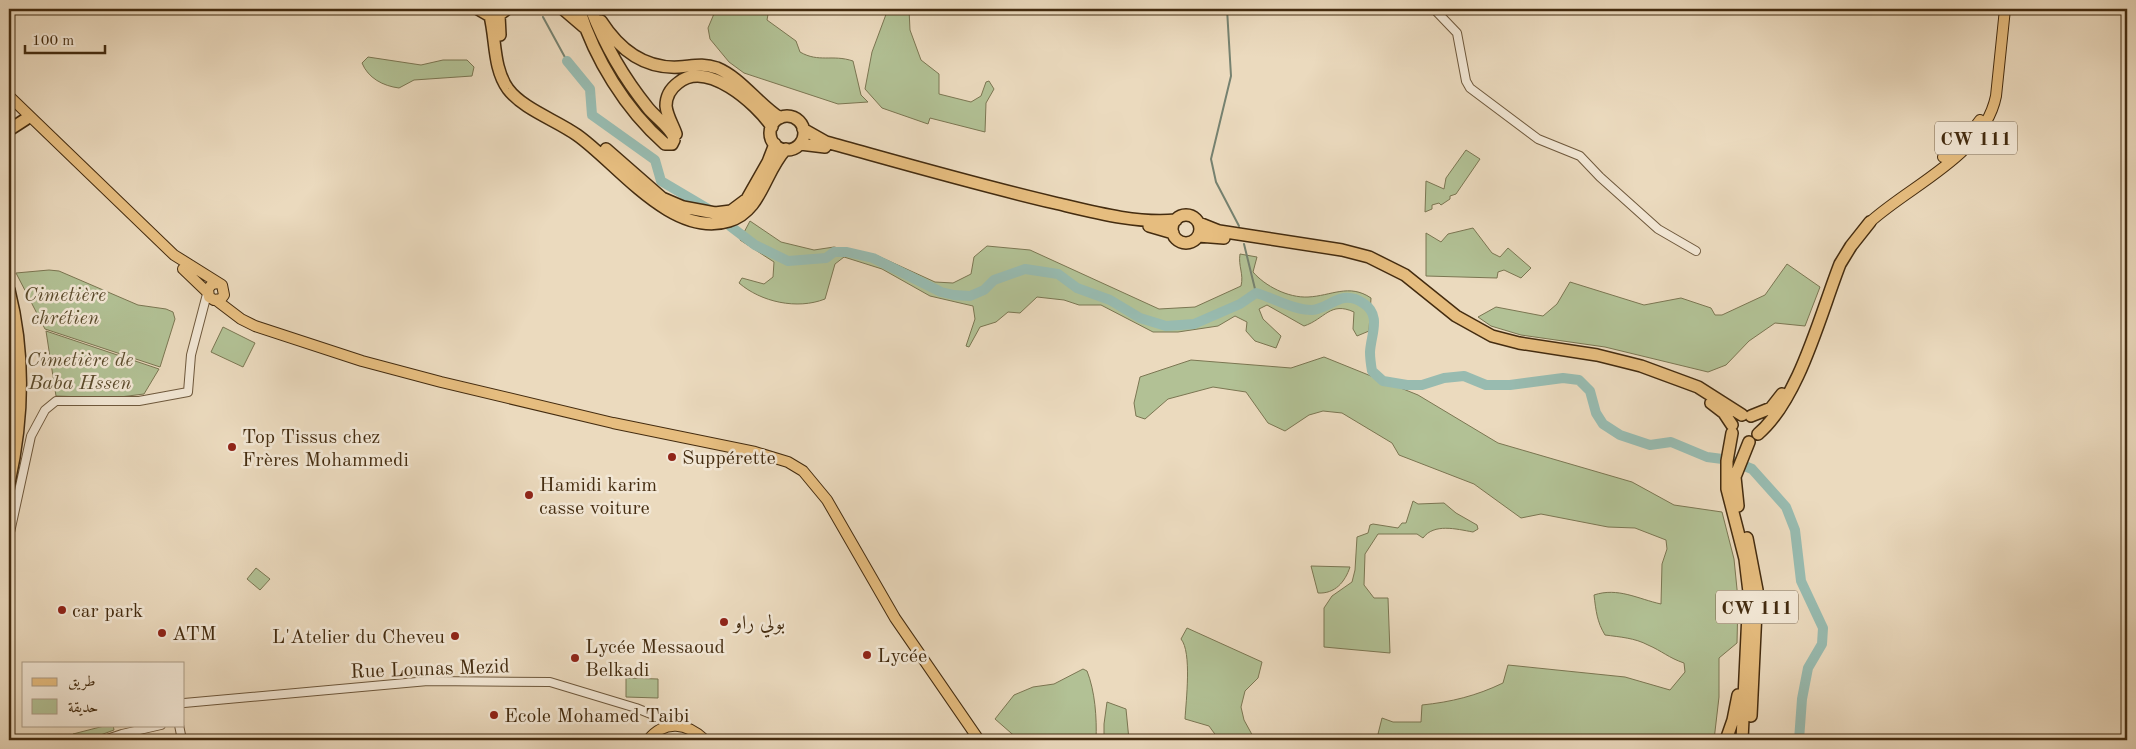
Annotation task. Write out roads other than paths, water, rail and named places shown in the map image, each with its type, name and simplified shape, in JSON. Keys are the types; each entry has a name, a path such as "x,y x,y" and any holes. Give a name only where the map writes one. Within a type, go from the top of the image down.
{"highway":[{"path":"478,9 498,13"},
{"path":"563,9 586,28"},
{"path":"579,9 605,69 628,103 665,144 672,144 676,133 668,114 666,99 677,83 695,75 710,76 722,82 762,114 772,127"},
{"path":"592,9 601,36 621,73 675,138"},
{"path":"592,9 615,41 635,57 666,66 701,64 715,68 728,75 758,102 780,118 796,119 803,129 826,142 1036,199 1157,221 1176,220 1189,215 1199,223 1219,231 1342,250 1369,257 1405,275 1456,316 1492,336 1512,342 1591,354 1635,364 1684,381 1707,396 1757,422 1758,434 1748,442 1738,440 1721,410 1707,396"},
{"path":"498,13 505,70 517,90 526,98 565,119 592,138 655,193 669,202 710,213 726,212 736,208 752,192 775,144"},
{"path":"498,13 498,67 510,92 525,104 578,136 602,155 638,190 670,211 705,222 723,223 735,219 753,205 774,164 786,149 800,144 820,146 1035,206 1155,227 1173,233 1178,240 1184,243 1191,242 1198,236 1199,223"},
{"path":"9,121 23,116"},
{"path":"9,130 23,116"},
{"path":"780,118 772,127 771,136 775,144 786,149"},
{"path":"800,144 803,129"},
{"path":"1173,233 1176,220"},
{"path":"1728,449 1735,419 1771,408 1779,400 1790,377 1835,260 1849,238 1868,220"},
{"name":"CW 111","path":"1758,434 1774,419 1788,397 1840,264 1868,220"},
{"path":"1198,236 1278,246 1362,262 1402,281 1452,323 1485,341 1522,351 1574,357 1621,367 1745,408 1771,408"},
{"path":"9,290 16,329 20,380 17,434 9,483"},
{"path":"9,370 9,407"},
{"path":"1707,396 1720,419 1728,449 1731,476 1728,496 1742,547 1748,582 1742,740"},
{"name":"CW 111","path":"1748,442 1731,476 1752,556 1757,585 1749,740"},
{"path":"1726,740 1733,720 1744,656"}],"main road":[{"path":"1868,220 1963,141 1978,124 1988,104 1991,90 1999,9"},
{"name":"CW 111","path":"1868,220 1967,147 1983,129 1990,116 1996,96 2005,9"},
{"path":"9,96 174,255 223,287 234,314"},
{"path":"9,103 212,297 234,314 255,326 390,369 612,423 756,452 788,462 803,471 827,500 895,618 979,740"},
{"path":"212,297 212,284 218,283"},
{"path":"212,297 222,297 224,293"},
{"path":"648,740 657,731 669,725 690,729 705,740"}],"street":[{"path":"1434,9 1457,33 1466,82 1470,88 1538,139 1580,156 1600,177 1658,229 1696,251"},
{"path":"9,537 32,436 45,410 56,401 139,401 188,392 191,355 202,319 212,297"},
{"name":"Rue Lounas Mezid","path":"185,703 428,681 550,682 636,708 661,718 669,725"},
{"path":"104,740 157,726"},
{"path":"179,726 182,740"}],"waterway":[{"path":"1227,9 1231,76 1211,159 1216,182 1239,226"},
{"path":"543,17 567,61"},
{"path":"567,61 590,89 592,115 655,160 661,181 710,210"},
{"path":"730,226 755,245 788,261 826,258 834,252 847,252 873,258 941,292 954,295 970,296 984,290 994,280 1025,269 1058,274 1077,288 1110,300 1140,318 1166,326 1194,324 1240,304 1256,293 1291,306 1312,310 1340,299 1352,298 1363,303 1372,313 1374,319 1370,352 1372,371 1383,381 1407,385 1422,385 1444,378 1464,376 1486,385 1510,385 1563,378 1579,380 1590,391 1596,413 1603,424 1620,435 1650,445 1671,442 1707,457 1730,460 1752,469 1786,507 1795,530 1801,581 1823,628 1822,644 1808,668 1802,699 1799,740"},
{"path":"1244,244 1256,293"}],"place":[{"name":"Top Tissus chez Frères Mohammedi","path":"232,447"},
{"name":"Suppérette","path":"672,457"},
{"name":"Hamidi karim casse voiture","path":"529,495"},
{"name":"car park","path":"62,610"},
{"name":"بولي راو","path":"724,622"},
{"name":"ATM","path":"162,633"},
{"name":"L'Atelier du Cheveu","path":"455,636"},
{"name":"Lycée","path":"867,655"},
{"name":"Lycée Messaoud Belkadi","path":"575,658"},
{"name":"Ecole Mohamed Taibi","path":"494,715"}],"park label":[{"name":"Cimetière chrétien","path":"65,306"},
{"name":"Cimetière de Baba Hssen","path":"80,370"}]}
